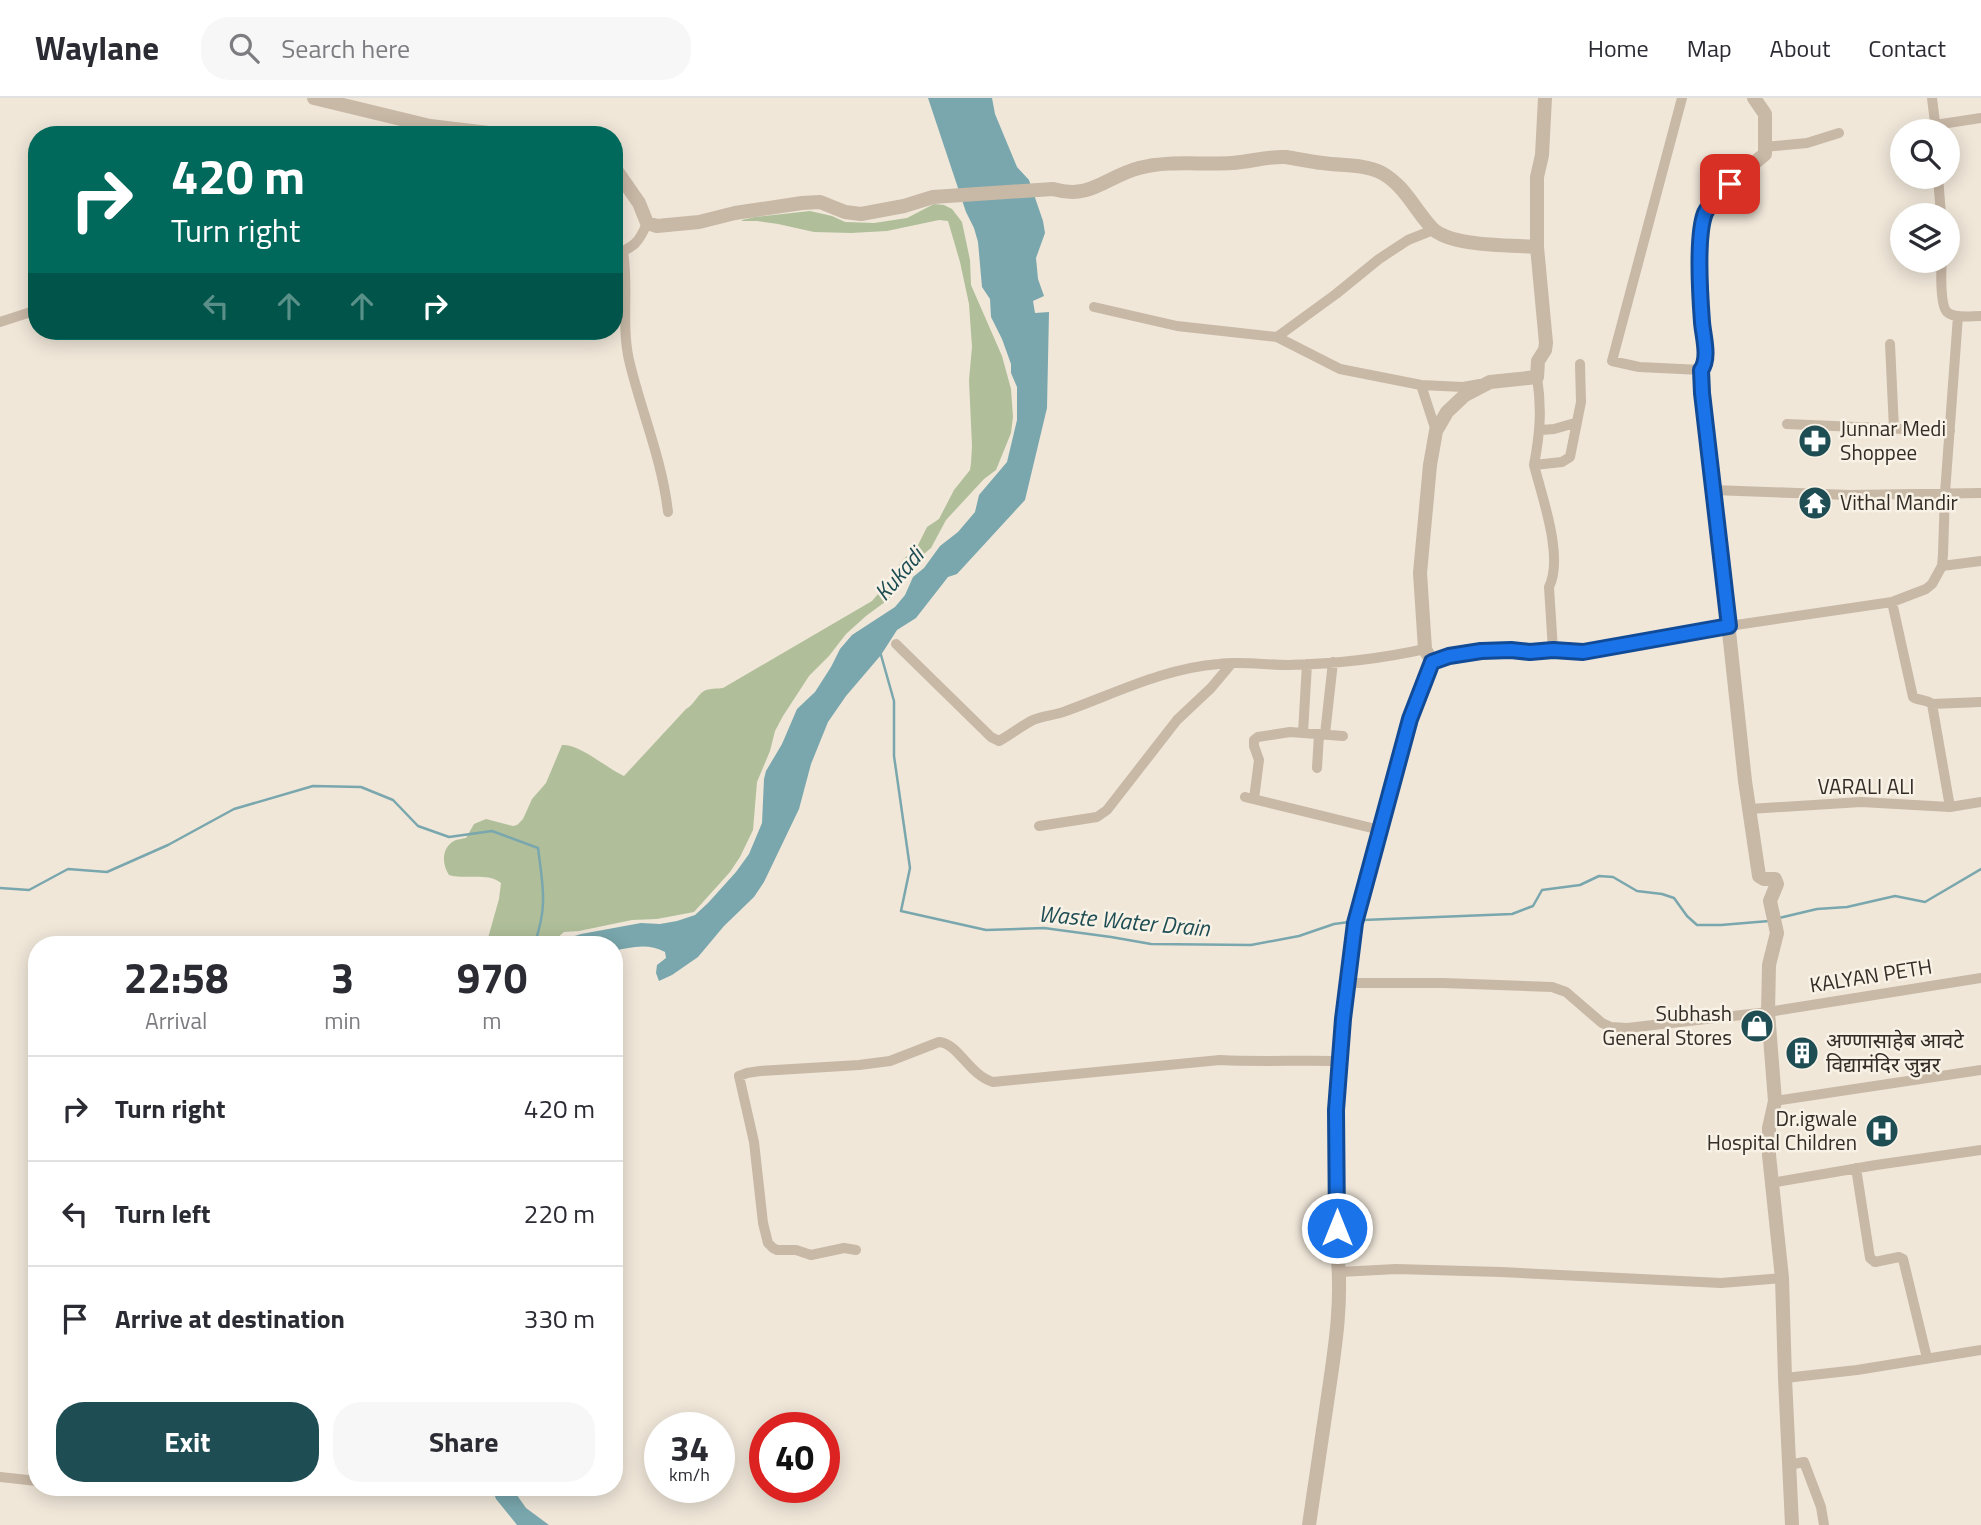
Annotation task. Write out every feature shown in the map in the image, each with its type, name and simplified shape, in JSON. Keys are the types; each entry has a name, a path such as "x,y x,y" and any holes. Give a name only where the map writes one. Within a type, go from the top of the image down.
{"street":[{"path":"314,98 430,126"},
{"path":"1545,98 1542,155 1537,177 1537,247 1546,343 1538,361 1541,430 1534,465 1552,531 1554,578 1549,587 1553,650"},
{"path":"1682,98 1612,361 1639,367 1701,370"},
{"path":"1754,98 1765,114 1765,154 1736,171 1730,184 1707,208 1704,215 1700,290 1706,355 1701,370 1745,781 1759,876 1775,879 1777,884 1770,901 1777,933 1769,965 1768,1012 1775,1101 1769,1128 1771,1183 1782,1278 1792,1525"},
{"path":"1932,98 1935,119"},
{"path":"1960,123 1981,118"},
{"path":"1765,147 1807,143 1839,133"},
{"path":"647,223 657,226 699,222 802,202 820,202 845,212 860,214 905,206 933,197 1052,190 1067,194 1102,185 1115,176 1142,167 1231,163 1286,157 1368,168 1383,174 1397,184 1433,230 1443,235 1466,242 1537,247"},
{"path":"623,180 639,203 647,223 640,240 623,251"},
{"path":"1277,337 1379,259 1408,240 1433,230"},
{"path":"623,263 626,270 628,357 661,467 668,512"},
{"path":"1942,273 1943,306 1948,313 1981,316"},
{"path":"1094,307 1177,326 1277,337 1340,369 1420,385 1463,387 1537,377"},
{"path":"0,322 28,313"},
{"path":"896,644 990,737 999,741 1043,716 1063,713 1160,676 1203,665 1307,664 1429,655 1449,656 1481,651 1583,652 1729,626 1892,602 1926,589 1942,566 1958,316"},
{"path":"1891,344 1894,429"},
{"path":"1534,465 1567,460 1570,457 1581,402 1580,364"},
{"path":"1309,1525 1334,1360 1339,1302 1336,1110 1355,923 1429,655 1420,573 1436,431 1447,412 1465,396 1490,382"},
{"path":"1420,385 1436,431"},
{"path":"1541,430 1575,423"},
{"path":"1787,424 1950,431"},
{"path":"1713,490 1850,495 1981,493"},
{"path":"1942,566 1981,561"},
{"path":"1892,602 1913,697 1928,700 1932,704 1950,807"},
{"path":"1317,768 1333,662"},
{"path":"1039,825 1097,817 1107,810 1177,720 1211,688 1231,663"},
{"path":"1303,733 1307,664"},
{"path":"1932,704 1981,702"},
{"path":"1343,736 1290,732 1258,737 1254,740 1254,746 1259,760 1250,798 1380,830"},
{"name":"VARALI ALI","path":"1750,809 1861,802 1950,807 1981,802"},
{"name":"KALYAN PETH","path":"1347,984 1443,983 1552,987 1566,992 1602,1023 1611,1027 1627,1028 1768,1012 1981,978"},
{"path":"856,1250 845,1248 811,1255 796,1250 777,1250 768,1243 763,1223 754,1142 739,1076 760,1071 890,1061 939,1042 950,1046 974,1072 993,1082 1220,1060 1339,1061"},
{"path":"1775,1101 1981,1070"},
{"path":"1771,1183 1981,1150"},
{"path":"1856,1168 1868,1253 1875,1262 1899,1257 1903,1259 1927,1358"},
{"path":"1340,1272 1396,1269 1502,1272 1721,1283 1782,1278"},
{"path":"1785,1378 1981,1350"},
{"path":"1789,1465 1804,1462 1821,1507 1824,1525"},
{"path":"0,1477 28,1480"}],"green space":[{"path":"934,204 952,209 962,222 970,260 971,285 1002,356 1011,389 1011,433 996,470 984,479 946,520 931,548 907,568 889,599 846,634 809,676 775,731 757,782 753,830 740,857 694,912 564,932 559,936 489,936 501,883 490,878 449,875 444,857 450,844 466,838 474,824 486,819 517,825 523,819 532,799 546,783 562,745 569,745 584,752 624,776 704,691 723,688 872,601 891,579 901,562 918,545 927,527 939,519 954,490 970,470 972,446 969,380 972,347 969,304 948,221 939,220 887,231 851,233 814,232 778,224 742,221 810,211 845,222 874,223 907,218"}],"water":[{"path":"928,98 992,98 995,114 1017,167 1029,180 1043,221 1045,233 1036,258 1038,279 1044,296 1033,301 1035,313 1049,312 1047,408 1025,500 957,574 948,577 916,618 897,630 881,655 828,722 811,764 799,809 754,897 724,926 698,957 659,981 657,965 666,958 665,952 653,947 623,949 623,936 575,936 641,923 677,921 695,915 708,903 749,854 762,823 766,771 782,744 797,709 815,692 840,649 852,635 895,607 905,595 913,577 975,512 979,495 1007,462 1017,420 1017,387 1002,339 991,317 990,299 982,287 978,242"},
{"path":"495,1496 518,1496 526,1508 549,1525 517,1525"}],"waterway":[{"name":"Waste Water Drain","path":"881,655 894,701 894,756 910,868 901,911 986,930 1044,928 1151,944 1251,945 1299,936 1334,924 1349,922"},
{"path":"0,888 29,890 68,869 107,872 168,845 234,809 313,786 361,787 393,800 418,826 449,837 492,831 538,848 543,908 537,936"},
{"name":"Waste Water Drain","path":"1779,918 1895,896 1925,902 1981,869"},
{"name":"Waste Water Drain","path":"1363,920 1512,914 1533,906 1542,890 1580,885 1599,876 1613,877 1637,891 1674,898 1697,925 1769,921"}],"place":[{"name":"Junnar Medi Shoppee","path":"1815,441"},
{"name":"Vithal Mandir","path":"1815,503"},
{"name":"Subhash General Stores","path":"1757,1026"},
{"name":"अण्णासाहेब आवटे विद्यामंदिर जुन्नर","path":"1802,1053"},
{"name":"Dr.igwale Hospital Children","path":"1882,1131"}],"route":[{"path":"1337,1228 1336,1110 1343,1019 1355,923 1410,719 1432,662 1449,656 1481,651 1583,652 1729,626 1702,393 1701,370 1706,355 1700,290 1704,215 1707,208 1730,184"}],"water label":[{"name":"Kukadi","path":"899,574"}]}
